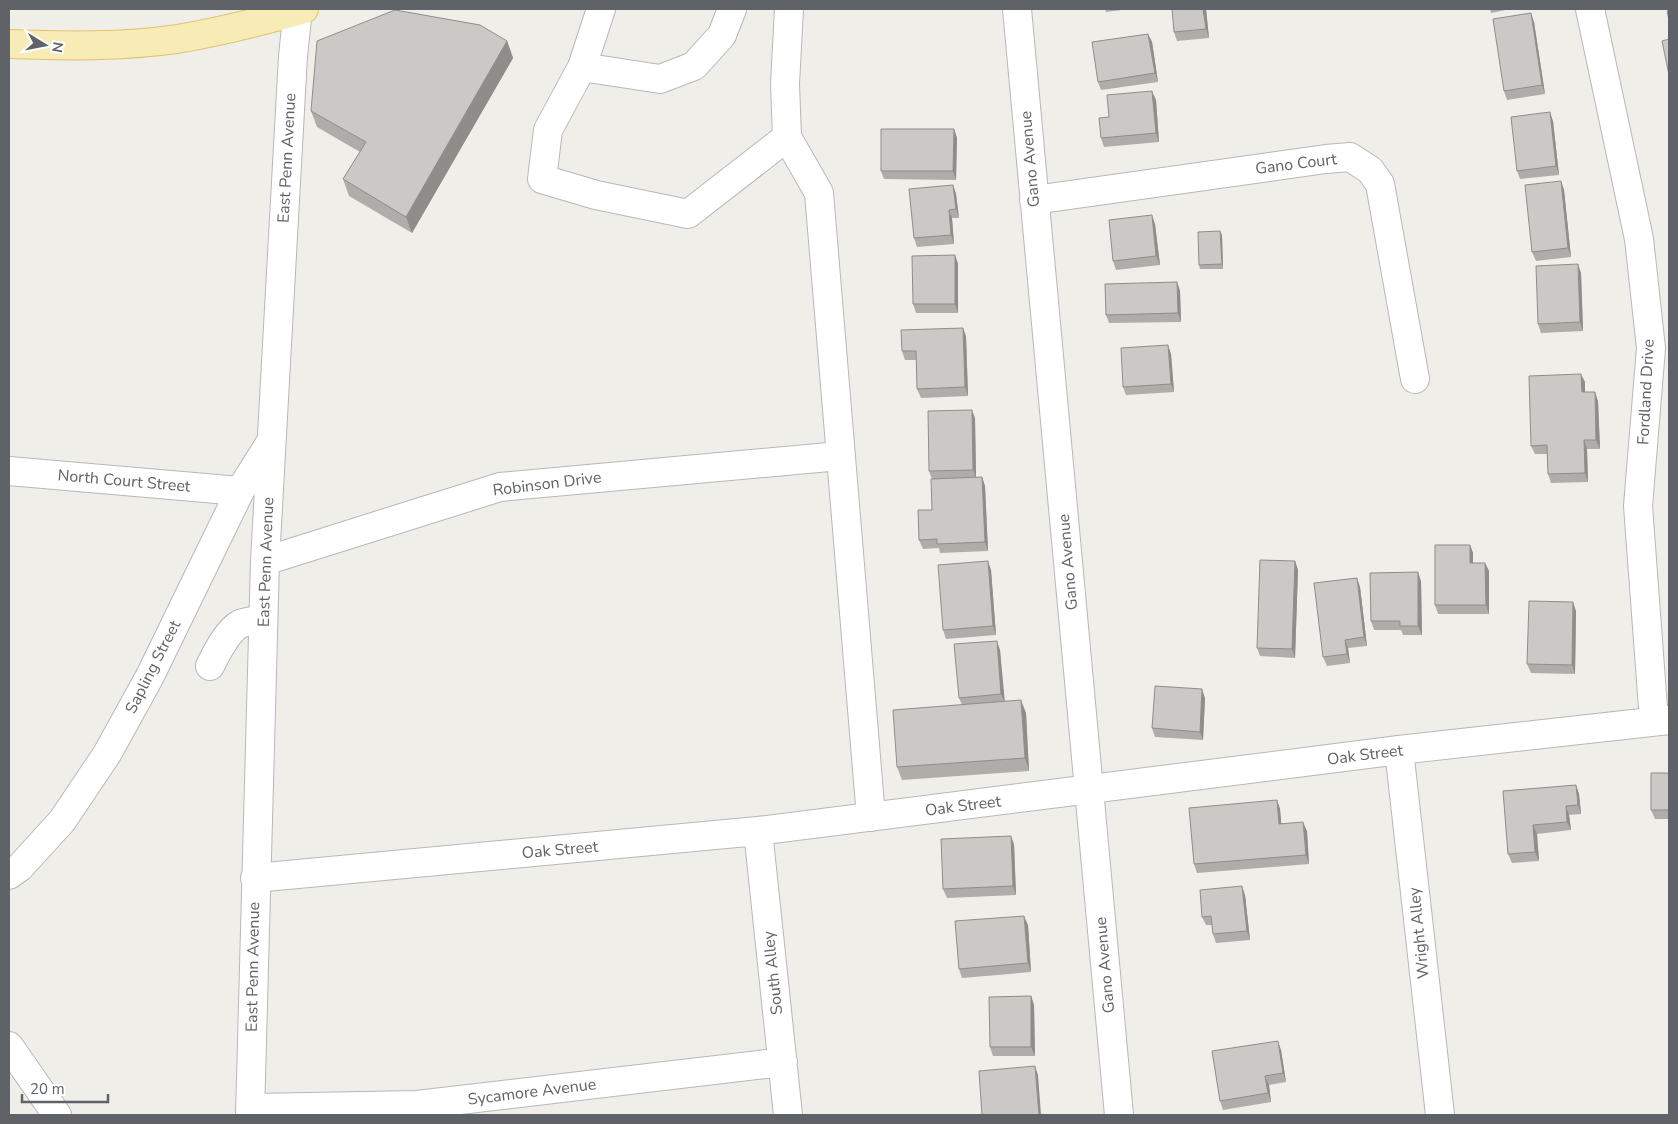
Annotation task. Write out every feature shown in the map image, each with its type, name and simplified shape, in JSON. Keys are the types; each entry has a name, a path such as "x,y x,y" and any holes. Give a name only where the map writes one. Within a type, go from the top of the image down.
{"main road":[{"path":"9,44 70,46 176,39 254,22 300,9"}],"street":[{"name":"East Penn Avenue","path":"250,1112 264,562 292,56 300,9"},
{"path":"601,9 582,67 548,130 542,179 596,195 688,214 787,137"},
{"path":"582,67 660,79 694,66 722,35 732,9"},
{"path":"789,9 785,84 787,137 818,193 871,817"},
{"name":"Gano Avenue","path":"1016,9 1119,1115"},
{"name":"Fordland Drive","path":"1590,9 1660,346 1638,506 1662,720"},
{"name":"Gano Court","path":"1034,200 1350,157 1370,170 1380,184 1415,379"},
{"name":"Sapling Street","path":"9,875 20,867 62,821 107,754 150,676 240,490 271,441"},
{"name":"Robinson Drive","path":"264,562 500,487 840,456"},
{"name":"North Court Street","path":"9,471 240,490"},
{"path":"210,666 231,631 240,624 263,620"},
{"name":"Oak Street","path":"255,878 758,831 1399,750 1662,720"},
{"name":"Wright Alley","path":"1399,750 1440,1115"},
{"name":"South Alley","path":"758,831 788,1115"},
{"path":"9,1046 57,1115"},
{"name":"Sycamore Avenue","path":"250,1112 416,1105 783,1062"}],"building":[{"path":"1172,9 1203,9 1206,29 1174,32"},
{"path":"395,10 480,25 507,41 406,217 343,179 366,142 311,111 317,41"},
{"path":"1531,13 1542,85 1504,91 1493,19"},
{"path":"1148,34 1155,73 1098,82 1092,42"},
{"path":"1669,39 1669,75 1662,41"},
{"path":"1152,91 1156,133 1101,138 1099,118 1109,117 1107,95"},
{"path":"1550,112 1556,166 1517,171 1511,117"},
{"path":"881,129 954,129 953,171 881,171"},
{"path":"1561,181 1568,248 1532,252 1525,185"},
{"path":"953,185 956,209 949,210 951,235 914,238 909,189"},
{"path":"1152,215 1156,256 1113,261 1109,220"},
{"path":"1220,231 1222,264 1199,265 1198,232"},
{"path":"955,255 955,304 913,304 912,256"},
{"path":"1578,264 1580,322 1538,324 1536,266"},
{"path":"1177,282 1178,313 1106,315 1105,284"},
{"path":"963,328 965,387 917,389 916,351 902,351 901,330"},
{"path":"1168,345 1171,384 1123,387 1121,348"},
{"path":"1581,374 1582,392 1595,392 1596,440 1584,440 1585,473 1548,474 1547,445 1531,446 1529,376"},
{"path":"972,410 973,470 929,471 928,411"},
{"path":"982,477 985,542 937,544 937,539 919,540 918,510 932,510 931,479"},
{"path":"1435,545 1470,545 1470,563 1485,563 1486,605 1435,605"},
{"path":"1260,560 1295,561 1292,649 1257,648"},
{"path":"988,561 993,626 943,630 938,565"},
{"path":"1418,572 1418,626 1400,626 1400,621 1371,621 1370,573"},
{"path":"1357,578 1364,637 1345,640 1347,654 1323,657 1314,583"},
{"path":"1529,601 1573,602 1572,665 1527,664"},
{"path":"997,641 1001,694 959,698 954,644"},
{"path":"1155,686 1202,689 1200,732 1152,728"},
{"path":"1021,700 1025,758 897,767 893,710"},
{"path":"1651,773 1669,773 1669,810 1651,810"},
{"path":"1576,785 1578,805 1566,806 1567,822 1533,825 1535,852 1508,854 1503,791"},
{"path":"1277,800 1279,824 1303,822 1306,855 1194,864 1189,808"},
{"path":"1011,836 1013,886 943,889 941,839"},
{"path":"1242,886 1247,931 1213,934 1211,916 1202,917 1200,890"},
{"path":"1024,916 1028,963 959,969 955,921"},
{"path":"1031,996 1031,1047 990,1047 989,997"},
{"path":"1278,1041 1283,1073 1265,1076 1268,1093 1220,1101 1212,1051"},
{"path":"1035,1066 1039,1115 982,1115 979,1071"}]}
